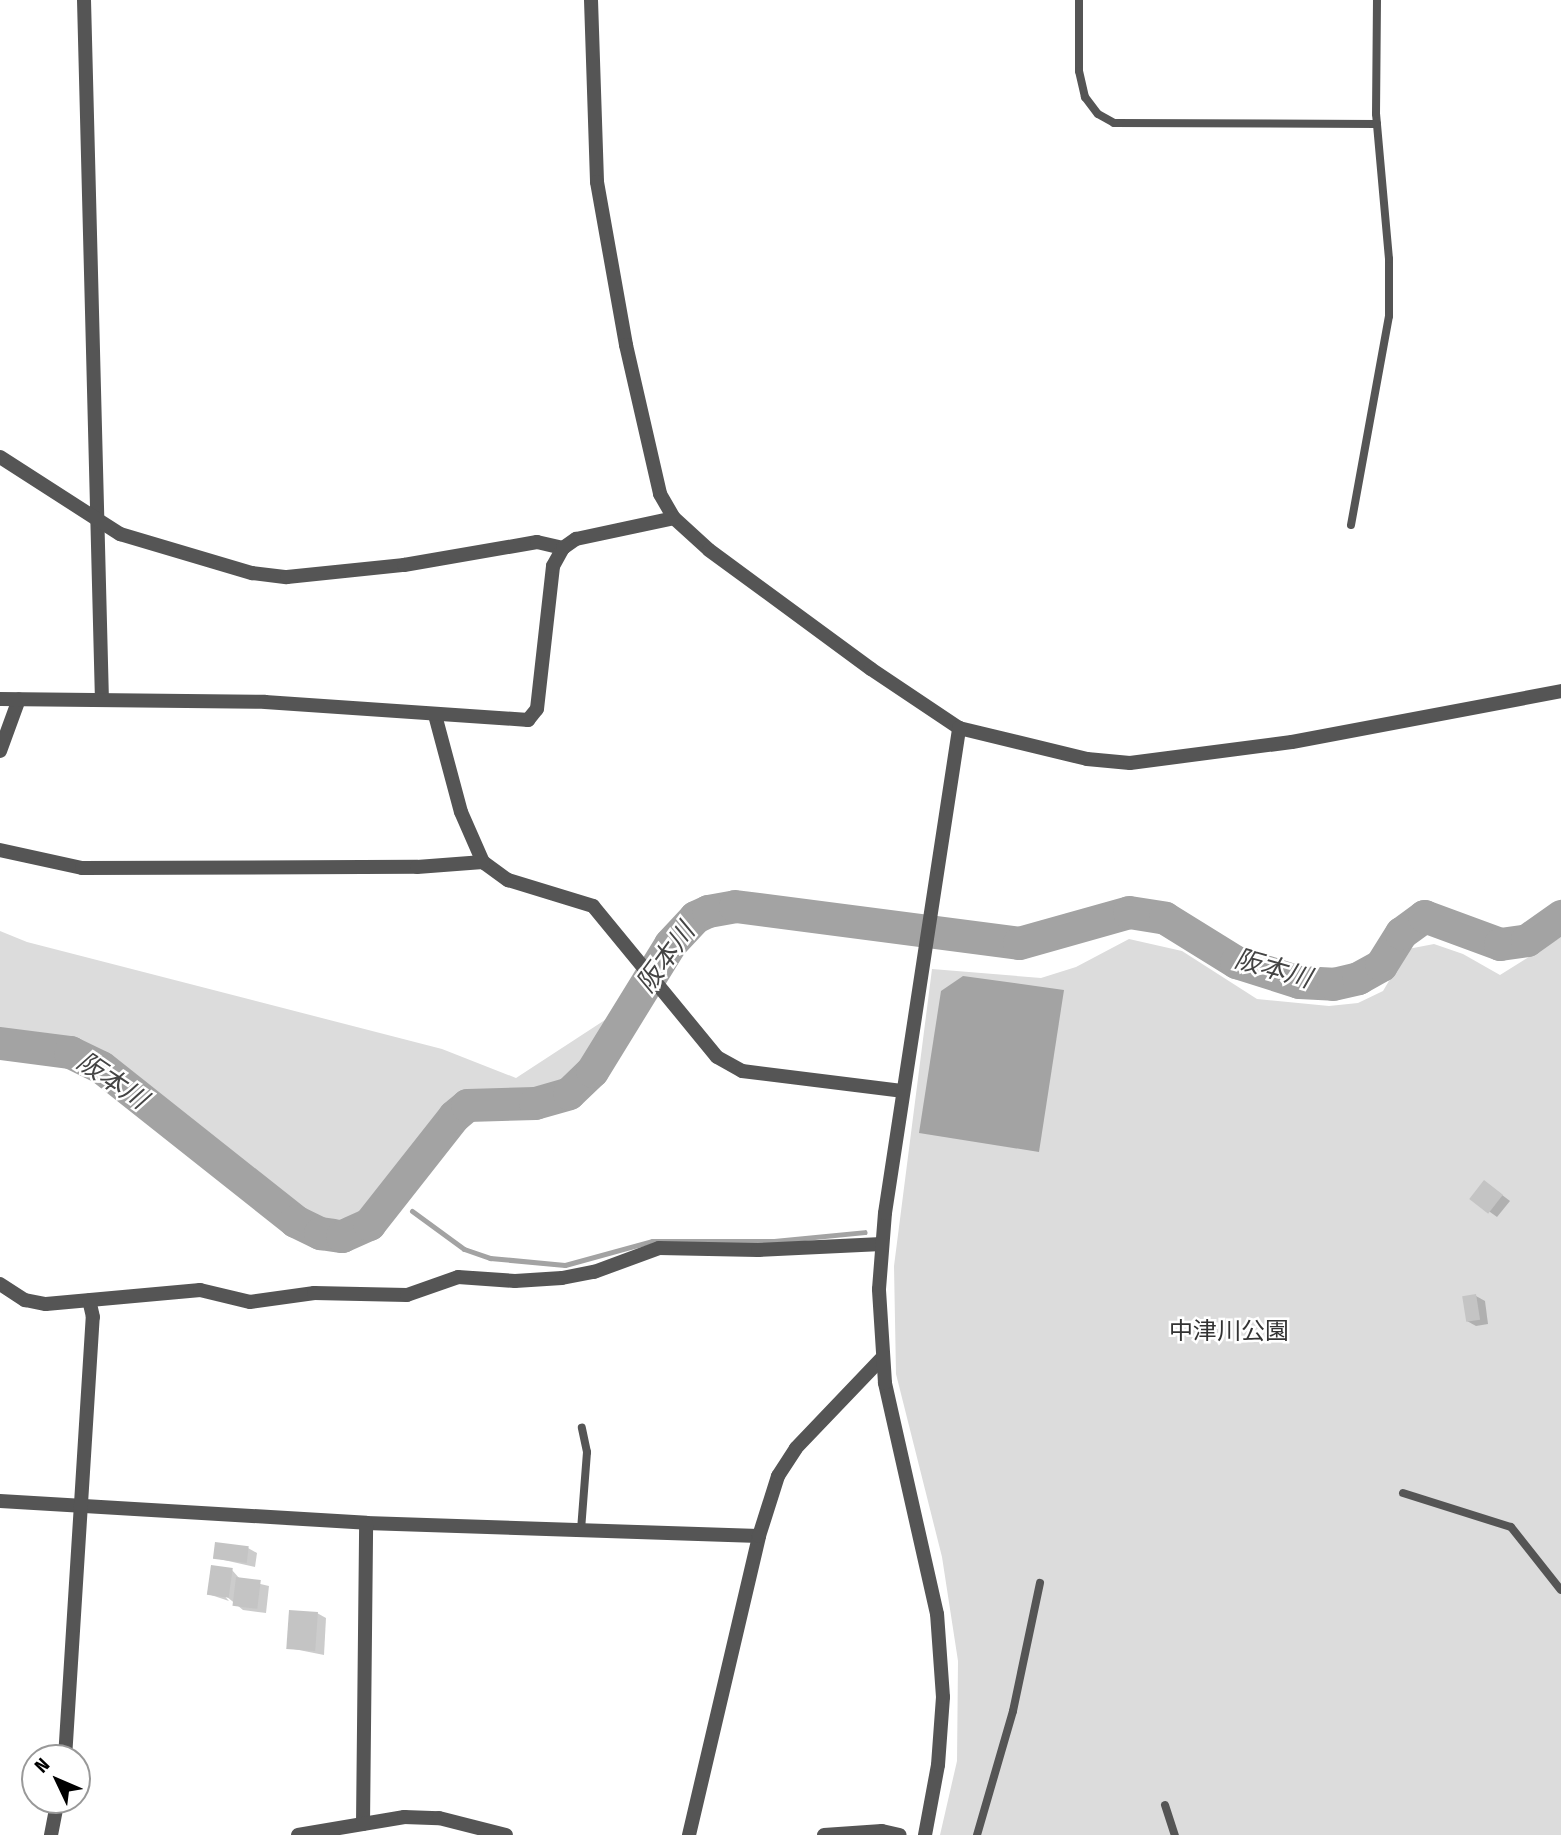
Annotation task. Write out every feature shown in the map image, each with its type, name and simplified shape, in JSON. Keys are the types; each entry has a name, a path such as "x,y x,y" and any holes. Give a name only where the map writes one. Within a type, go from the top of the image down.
{"street":[{"path":"84,0 102,700"},
{"path":"591,0 597,183 651,466 674,518 709,550 959,729 1087,759 1130,763 1292,742 1561,691"},
{"path":"0,457 98,523 120,534 252,573 287,577 404,565 537,542 563,548"},
{"path":"0,699 265,702 528,720 537,709 553,566 563,548 576,539 674,518"},
{"path":"0,751 19,699"},
{"path":"435,715 461,812 483,862 508,880 593,906 639,966 717,1057 743,1071 902,1091"},
{"path":"925,1835 938,1765 943,1697 937,1614 882,1358 882,1244 902,1091 959,729"},
{"path":"0,850 82,868 417,867 483,862"},
{"path":"0,1284 36,1303 200,1290 250,1302 314,1293 407,1295 458,1277 537,1280 594,1272 659,1248 758,1250 882,1244"},
{"path":"66,1744 93,1317 89,1300"},
{"path":"689,1835 759,1536 784,1465 882,1358"},
{"path":"0,1501 366,1523 759,1536"},
{"path":"363,1824 366,1523"},
{"path":"51,1835 55,1814"},
{"path":"298,1835 404,1817 439,1818 506,1835"},
{"path":"824,1835 882,1831 900,1835"}],"lane":[{"path":"1079,0 1079,71 1085,97 1098,114 1114,123 1377,124"},
{"path":"1351,525 1389,316 1390,259 1377,124 1377,0"},
{"path":"581,1530 587,1452 582,1428"},
{"path":"1403,1493 1511,1527 1561,1590"},
{"path":"977,1835 1013,1711 1040,1583"},
{"path":"1166,1805 1175,1835"}],"green space":[{"path":"0,931 27,942 442,1049 516,1078 611,1016 589,1054 547,1096 466,1096 357,1218 302,1221 104,1061 74,1045 0,1036"},
{"name":"中津川公園","path":"1561,937 1561,1835 940,1835 957,1761 958,1661 942,1557 896,1374 894,1266 932,969 1041,978 1076,967 1129,939 1182,951 1257,999 1329,1006 1358,1003 1383,991 1408,949 1434,944 1463,954 1500,975"}],"shaded area":[{"path":"963,976 1064,990 1039,1152 919,1133 941,991"}],"building":[{"path":"1484,1180 1503,1195 1488,1214 1469,1199"},
{"path":"1476,1294 1480,1320 1466,1322 1462,1296"},
{"path":"215,1542 249,1546 247,1563 213,1559"},
{"path":"211,1565 233,1568 229,1598 207,1595"},
{"path":"236,1577 261,1580 257,1609 232,1606"},
{"path":"289,1610 318,1612 315,1651 286,1649"}],"waterway":[{"name":"阪本川","path":"0,1043 70,1052 101,1067 295,1221 320,1233 342,1236 369,1224 454,1116 467,1105 535,1103 569,1093 592,1071 670,944 695,917 708,911 735,906 1019,943 1129,912 1165,918 1236,962 1299,982 1333,984 1358,978 1381,965 1401,933 1424,916 1500,944 1527,940 1561,916"},
{"path":"390,1202 396,1204"},
{"path":"412,1211 464,1249 490,1258 565,1265 652,1241 774,1241 865,1232"}]}
